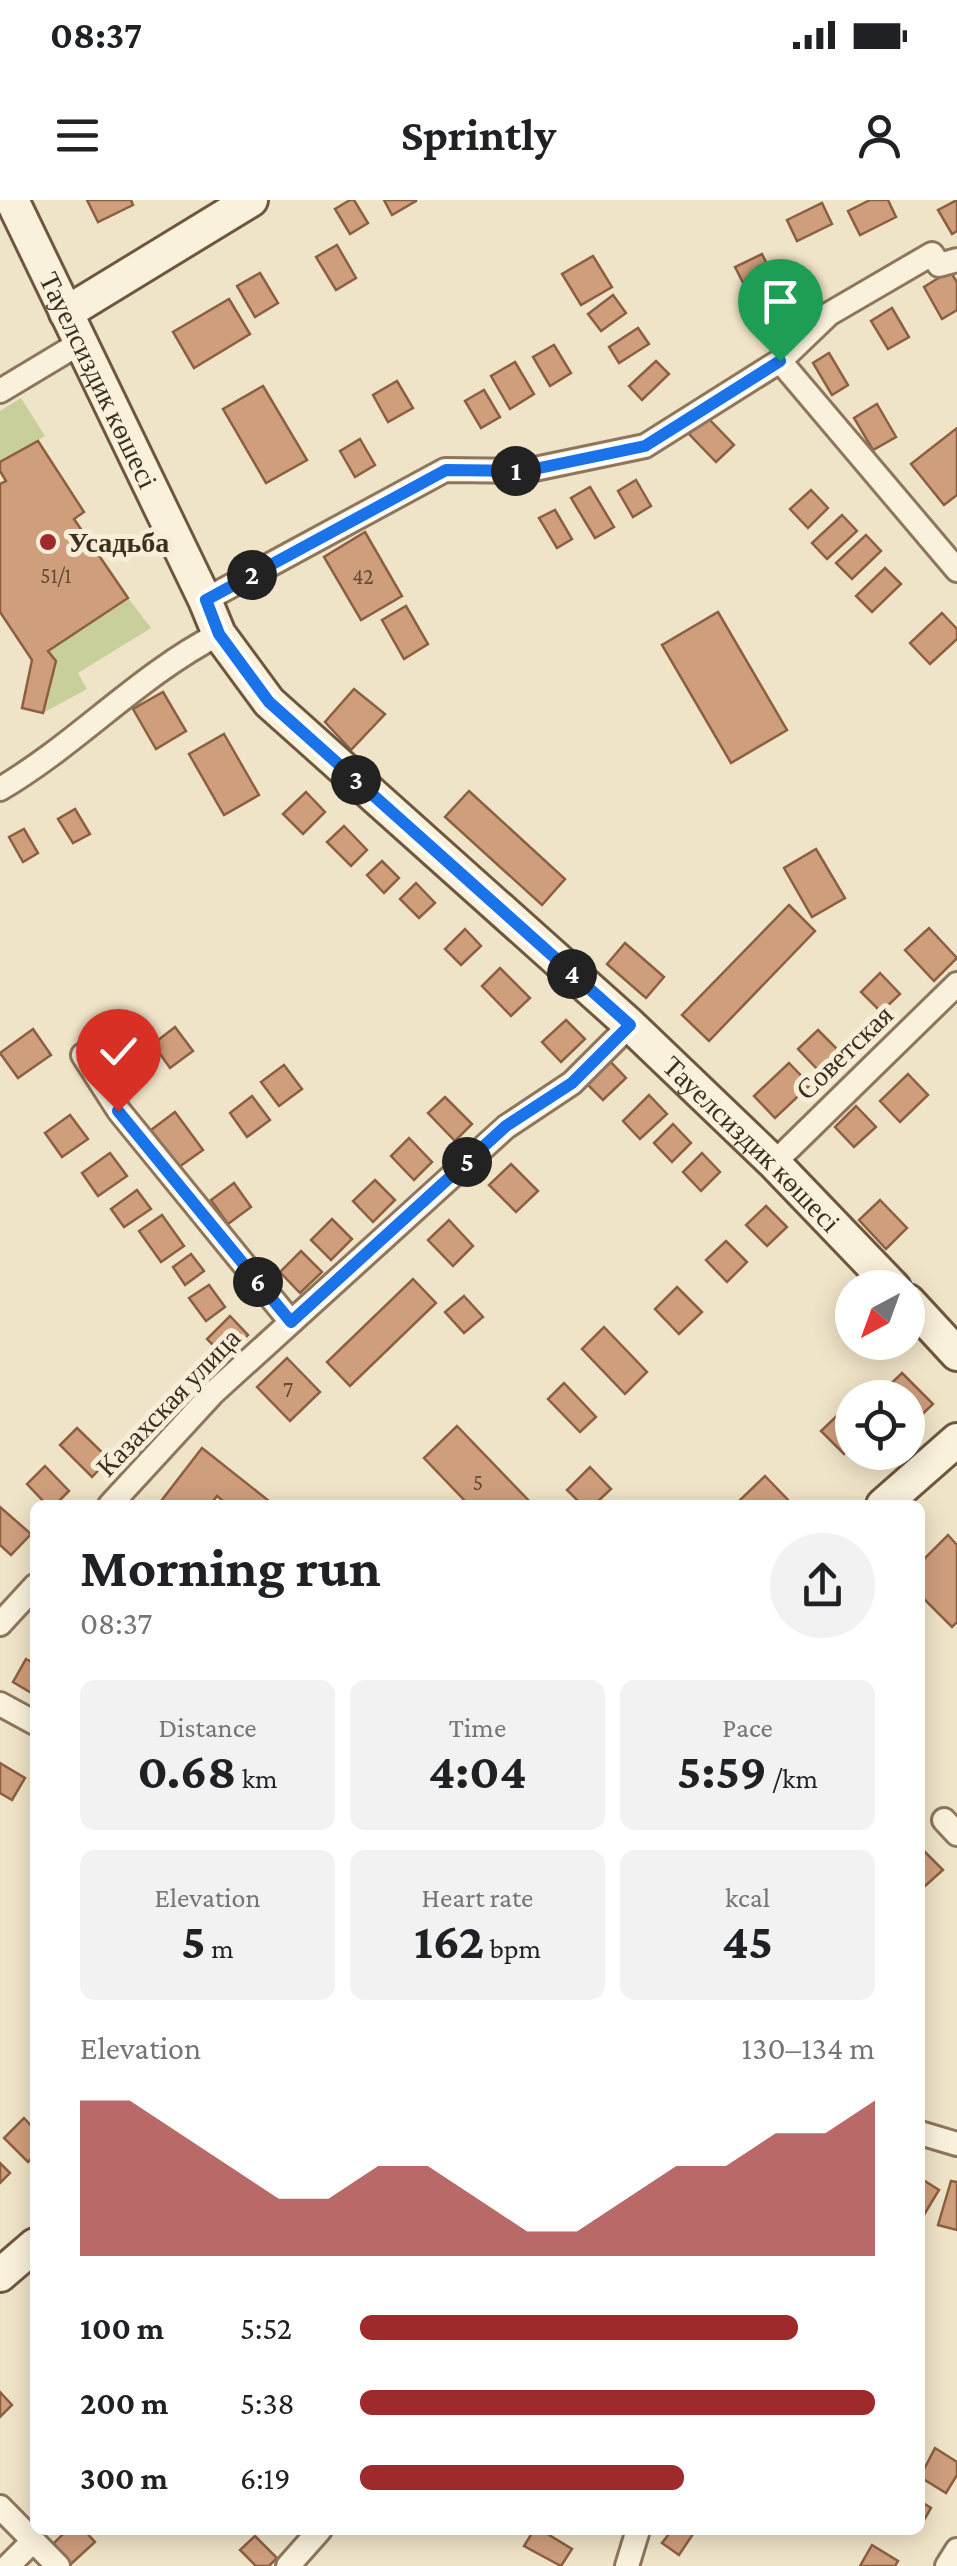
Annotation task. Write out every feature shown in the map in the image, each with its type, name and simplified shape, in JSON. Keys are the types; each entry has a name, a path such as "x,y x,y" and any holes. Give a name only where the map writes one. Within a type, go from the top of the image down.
{"street":[{"name":"Тауелсиздик көшесі","path":"12,200 219,634 244,670 280,713 630,1025 774,1162 877,1270"},
{"path":"0,391 73,328 251,200"},
{"path":"206,600 446,470 525,471 645,446 780,361 829,314 932,254 939,265 957,260"},
{"path":"780,361 957,570"},
{"path":"0,789 38,766 186,651 219,634"},
{"name":"Советская","path":"774,1162 957,984"},
{"name":"Казахская улица","path":"115,1500 214,1392 506,1126 572,1083 630,1025"},
{"path":"83,1055 118,1111 291,1322"},
{"path":"925,1320 957,1354"},
{"path":"889,1500 957,1440"},
{"path":"0,1624 30,1591"},
{"path":"0,1704 30,1720"},
{"path":"925,2135 957,2144"},
{"path":"0,2275 30,2249"},
{"path":"0,2508 58,2566"},
{"path":"288,2566 316,2535"},
{"path":"627,2566 636,2535"},
{"path":"8,2566 33,2540"},
{"path":"947,2566 957,2550"}],"green space":[{"path":"21,398 45,436 0,462 0,411"},
{"path":"128,598 151,628 78,673 87,689 43,713 56,661 48,651"}],"building":[{"path":"87,200 131,200 133,205 98,222"},
{"path":"354,200 368,223 350,234 335,209"},
{"path":"384,200 416,200 416,201 392,215"},
{"path":"870,200 888,200 896,217 860,235 848,211"},
{"path":"957,200 957,231 952,234 938,210"},
{"path":"822,203 832,224 797,241 787,220"},
{"path":"337,245 356,278 336,290 316,257"},
{"path":"762,254 778,287 752,300 735,267"},
{"path":"593,256 612,287 581,305 562,274"},
{"path":"950,271 957,282 957,310 942,319 924,287"},
{"path":"260,273 278,303 255,317 237,286"},
{"path":"613,295 626,313 601,331 588,314"},
{"path":"229,299 250,334 194,368 173,332"},
{"path":"892,308 909,337 888,349 871,321"},
{"path":"638,328 649,344 619,363 609,347"},
{"path":"554,345 571,373 550,386 533,357"},
{"path":"829,353 848,385 832,395 813,363"},
{"path":"656,361 669,374 642,400 629,386"},
{"path":"515,362 534,394 510,409 491,376"},
{"path":"397,381 413,408 388,422 373,395"},
{"path":"263,386 307,460 266,483 223,409"},
{"path":"484,390 500,417 481,428 465,401"},
{"path":"877,404 896,437 873,450 854,418"},
{"path":"707,417 734,445 716,462 689,434"},
{"path":"957,428 957,495 944,505 911,464"},
{"path":"360,439 375,465 355,477 340,451"},
{"path":"38,441 84,512 74,519 128,598 48,651 56,661 43,713 22,708 32,660 0,612 0,484 6,481 0,462"},
{"path":"636,480 651,506 633,517 618,491"},
{"path":"590,487 614,527 595,538 571,498"},
{"path":"811,490 828,508 808,528 790,509"},
{"path":"555,510 572,539 557,548 539,518"},
{"path":"842,515 857,531 827,559 812,543"},
{"path":"365,532 402,596 361,620 324,557"},
{"path":"866,535 881,551 852,579 836,563"},
{"path":"885,568 901,584 872,612 856,596"},
{"path":"406,606 428,644 404,659 382,620"},
{"path":"718,612 787,730 731,763 662,645"},
{"path":"942,613 957,629 957,639 930,664 910,643"},
{"path":"354,689 385,714 351,750 325,722"},
{"path":"163,692 186,731 156,749 133,709"},
{"path":"224,734 259,795 224,815 189,754"},
{"path":"469,791 565,879 542,905 445,817"},
{"path":"306,792 325,812 303,834 283,814"},
{"path":"75,809 90,834 73,843 58,819"},
{"path":"344,826 367,850 351,866 327,842"},
{"path":"24,829 38,853 23,862 9,837"},
{"path":"816,849 845,898 812,917 784,868"},
{"path":"382,861 399,878 384,893 367,875"},
{"path":"416,883 435,903 419,918 400,899"},
{"path":"789,905 815,931 709,1041 682,1015"},
{"path":"929,928 957,958 934,981 905,950"},
{"path":"465,929 481,946 461,965 445,949"},
{"path":"625,943 664,977 646,998 607,964"},
{"path":"500,968 530,998 511,1016 482,986"},
{"path":"880,973 900,994 881,1012 861,992"},
{"path":"566,1020 585,1039 561,1062 542,1042"},
{"path":"175,1027 193,1051 170,1068 153,1044"},
{"path":"33,1029 51,1055 18,1078 0,1053"},
{"path":"818,1030 840,1052 820,1072 798,1049"},
{"path":"115,1047 133,1071 110,1088 92,1064"},
{"path":"607,1058 626,1078 603,1100 584,1081"},
{"path":"789,1063 810,1085 775,1118 754,1096"},
{"path":"284,1065 302,1089 279,1106 261,1082"},
{"path":"908,1074 928,1095 900,1122 880,1101"},
{"path":"649,1095 667,1114 640,1139 623,1121"},
{"path":"252,1096 270,1120 247,1137 230,1113"},
{"path":"445,1097 472,1124 455,1141 428,1113"},
{"path":"856,1106 876,1127 854,1147 835,1127"},
{"path":"175,1112 203,1150 179,1167 151,1130"},
{"path":"70,1115 88,1139 62,1157 45,1133"},
{"path":"673,1124 691,1143 672,1162 654,1143"},
{"path":"409,1138 432,1162 414,1180 391,1156"},
{"path":"110,1153 127,1176 98,1196 82,1173"},
{"path":"702,1153 720,1172 701,1191 683,1172"},
{"path":"511,1164 538,1191 516,1212 489,1185"},
{"path":"375,1180 395,1200 373,1222 353,1201"},
{"path":"234,1183 251,1207 228,1224 211,1200"},
{"path":"137,1190 151,1209 124,1227 111,1209"},
{"path":"880,1200 907,1228 886,1249 859,1220"},
{"path":"766,1206 787,1227 767,1246 746,1225"},
{"path":"162,1215 184,1246 161,1262 139,1231"},
{"path":"332,1219 352,1239 331,1260 311,1240"},
{"path":"449,1220 473,1246 453,1266 428,1240"},
{"path":"726,1241 747,1262 727,1282 706,1260"},
{"path":"301,1251 322,1272 300,1293 280,1272"},
{"path":"191,1254 204,1271 185,1285 173,1267"},
{"path":"413,1279 436,1303 350,1386 327,1362"},
{"path":"209,1285 225,1307 206,1321 189,1298"},
{"path":"677,1287 702,1312 679,1334 655,1309"},
{"path":"464,1296 483,1317 464,1333 445,1312"},
{"path":"230,1316 248,1335 225,1357 207,1339"},
{"path":"604,1327 647,1372 625,1394 582,1349"},
{"path":"287,1358 320,1392 290,1421 257,1387"},
{"path":"564,1383 596,1417 580,1432 548,1399"},
{"path":"925,1396 933,1404 925,1412"},
{"path":"835,1418 835,1445 821,1431"},
{"path":"457,1426 528,1500 464,1500 424,1458"},
{"path":"77,1428 109,1459 92,1477 60,1445"},
{"path":"202,1448 268,1500 222,1500 217,1496 214,1500 162,1500"},
{"path":"45,1466 69,1491 60,1500 42,1500 27,1484"},
{"path":"590,1467 611,1489 599,1500 577,1500 567,1490"},
{"path":"765,1476 788,1500 740,1500"},
{"path":"0,1507 30,1535 11,1555 0,1545"},
{"path":"948,1535 957,1545 957,1622 952,1627 925,1600 925,1558"},
{"path":"26,1659 30,1661 30,1692 13,1682"},
{"path":"0,1763 25,1778 12,1800 0,1793"},
{"path":"925,1852 943,1870 925,1886"},
{"path":"24,2118 30,2125 30,2160 28,2162 4,2138"},
{"path":"0,2163 10,2173 0,2183"},
{"path":"925,2181 939,2190 925,2213"},
{"path":"951,2181 957,2182 957,2230 938,2225"},
{"path":"0,2392 12,2405 0,2417"},
{"path":"935,2448 957,2462 957,2475 946,2493 925,2480 925,2467"},
{"path":"62,2535 89,2535 95,2542 71,2564 52,2545"},
{"path":"531,2535 549,2535 572,2549 561,2566 524,2546"},
{"path":"668,2535 692,2535 679,2555 662,2543"},
{"path":"255,2536 277,2558 269,2566 256,2566 240,2550"},
{"path":"872,2545 898,2561 895,2566 860,2566"}],"place":[{"name":"Усадьба","path":"48,542"}],"route":[{"path":"118,1111 291,1322 506,1126 572,1083 630,1025 269,702 219,634 206,600 446,470 525,471 645,446 780,361"}]}
